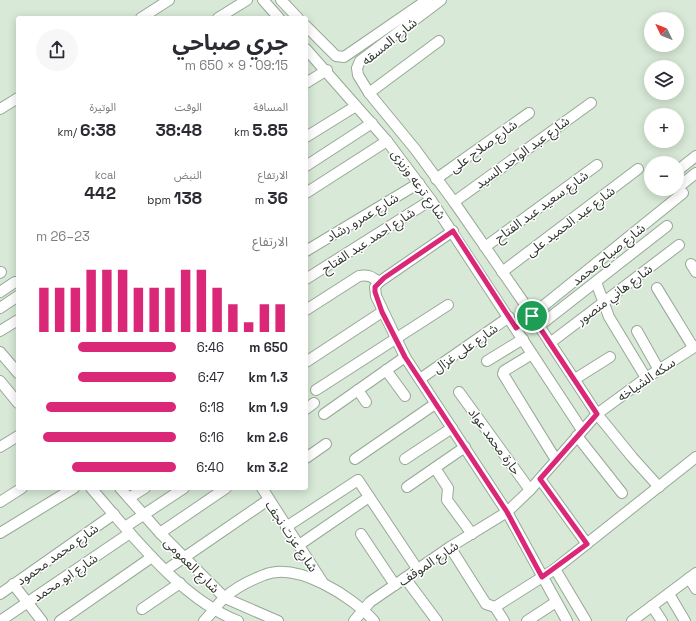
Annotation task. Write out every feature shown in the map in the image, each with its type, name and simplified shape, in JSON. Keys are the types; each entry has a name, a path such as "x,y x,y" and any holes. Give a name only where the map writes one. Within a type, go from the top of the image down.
{"street":[{"path":"144,16 169,0"},
{"path":"221,16 247,0"},
{"path":"263,0 277,16"},
{"path":"281,0 296,16"},
{"name":"شارع المسقه","path":"308,28 336,56 341,57 427,0"},
{"name":"شارع المسقه","path":"357,68 360,61 367,55 441,0"},
{"path":"369,93 439,41"},
{"name":"شارع ترعه وزيزى","path":"308,51 372,122 419,183 453,231 509,317 580,433 622,493"},
{"name":"شارع ترعه وزيزى","path":"357,68 358,75 369,93 454,202 575,379 597,414 659,487"},
{"path":"308,82 326,70"},
{"path":"0,109 16,99"},
{"name":"شارع عبد الواحد السيد","path":"454,202 591,103"},
{"path":"308,136 356,106"},
{"name":"شارع صلاح على","path":"436,179 529,113"},
{"path":"308,165 372,122"},
{"path":"308,192 387,141"},
{"path":"684,165 696,156"},
{"name":"شارع سعيد عبد الفتاح","path":"485,247 597,165"},
{"name":"شارع عبد الحميد على","path":"502,272 638,169"},
{"name":"شارع صباح محمد","path":"516,328 682,189 696,173"},
{"name":"شارع عمرو رشاد","path":"308,250 419,183"},
{"name":"شارع احمد عبد الفتاح","path":"308,279 431,200"},
{"path":"539,326 667,226"},
{"path":"377,285 453,231"},
{"name":"شارع هاني منصور","path":"550,343 679,245"},
{"path":"308,309 359,276 371,276 377,285 376,296 382,312 405,357 507,512 567,621"},
{"path":"0,292 15,282"},
{"path":"596,282 603,302 618,334 646,378"},
{"path":"657,288 695,346"},
{"path":"0,308 16,297"},
{"path":"316,390 448,305"},
{"path":"308,361 382,312"},
{"name":"شارع على غزال","path":"420,379 509,317"},
{"path":"0,331 16,321"},
{"path":"636,331 659,370"},
{"path":"486,361 523,339"},
{"name":"سكه الشياخه","path":"556,460 597,414 646,378 695,346"},
{"path":"0,352 16,371"},
{"path":"532,354 503,372 556,460"},
{"path":"324,414 405,357"},
{"path":"575,379 610,357"},
{"path":"386,370 405,396"},
{"path":"1,384 16,401"},
{"path":"358,390 366,402"},
{"name":"حارة محمد عواد","path":"459,392 530,490"},
{"path":"355,459 435,404"},
{"path":"405,459 452,428"},
{"path":"0,447 16,437"},
{"path":"308,457 326,444"},
{"path":"407,487 465,447"},
{"path":"495,607 555,569 696,456"},
{"name":"شارع الموقف","path":"354,621 370,602 450,547 507,512 530,490 556,460"},
{"path":"435,468 448,488 447,500 472,534"},
{"path":"540,479 587,544"},
{"path":"286,527 358,480 418,570"},
{"path":"0,502 19,490"},
{"path":"0,533 71,490"},
{"name":"شارع العمومى","path":"93,490 152,557 180,583 214,610 238,621"},
{"name":"شارع العمومى","path":"122,490 160,533 225,598 261,618 278,621"},
{"path":"129,498 142,490"},
{"name":"شارع ابو محمد","path":"0,621 128,530 143,515 181,490"},
{"path":"160,533 223,490"},
{"name":"شارع عزت نجف","path":"263,490 268,500 323,583"},
{"path":"299,545 369,497"},
{"path":"166,570 268,500"},
{"name":"شارع محمد محمود","path":"0,594 114,514"},
{"path":"361,534 395,585"},
{"path":"450,547 486,604 495,607 504,621"},
{"path":"60,621 152,557"},
{"path":"555,569 586,621"},
{"path":"207,620 225,598 265,574 295,574 323,583 363,609 374,621"},
{"path":"632,621 693,576 696,589"},
{"path":"405,578 437,621"},
{"path":"142,609 180,583"},
{"path":"13,584 40,620"},
{"path":"669,594 686,621"},
{"path":"527,621 556,602"},
{"path":"652,606 662,621"}],"route":[{"path":"453,231 516,328 532,316 597,414 540,479 587,544 555,569 542,577 507,512 405,357 382,312 376,296 375,287 384,278 453,231"}]}
